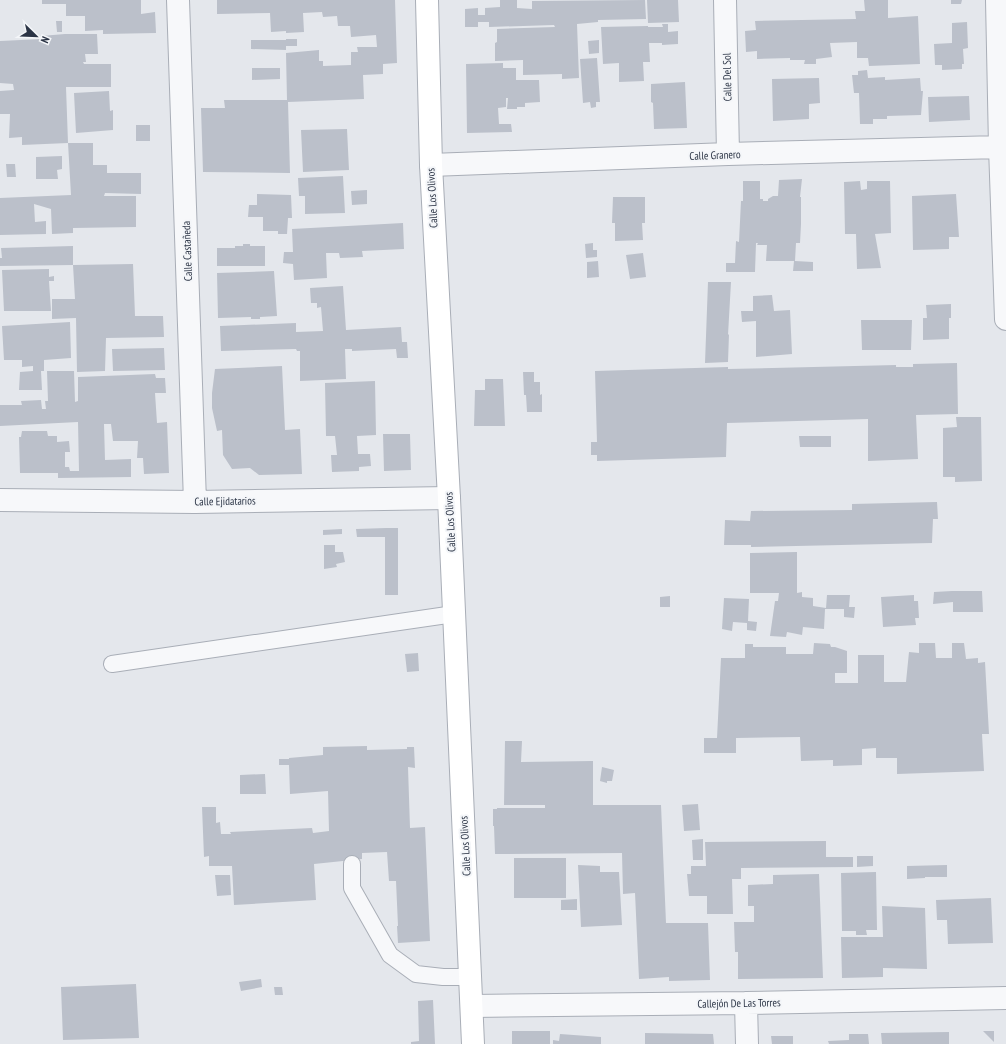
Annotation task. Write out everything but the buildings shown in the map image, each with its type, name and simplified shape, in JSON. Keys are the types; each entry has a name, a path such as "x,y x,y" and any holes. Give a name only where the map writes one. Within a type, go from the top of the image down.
{"main road":[{"name":"Calle Los Olivos","path":"427,0 430,165 449,498 473,1044"}],"street":[{"name":"Calle Castañeda","path":"178,0 195,502"},
{"name":"Calle Del Sol","path":"725,0 728,154"},
{"path":"996,0 1006,319"},
{"name":"Calle Granero","path":"430,165 728,154 1000,147"},
{"name":"Calle Ejidatarios","path":"0,500 195,502 449,498"},
{"name":"Callejón De Las Torres","path":"472,1006 1006,998"},
{"path":"746,1003 747,1044"}],"lane":[{"path":"112,664 454,614"},
{"path":"352,864 352,888 390,955 416,974 443,977 470,977"}]}
